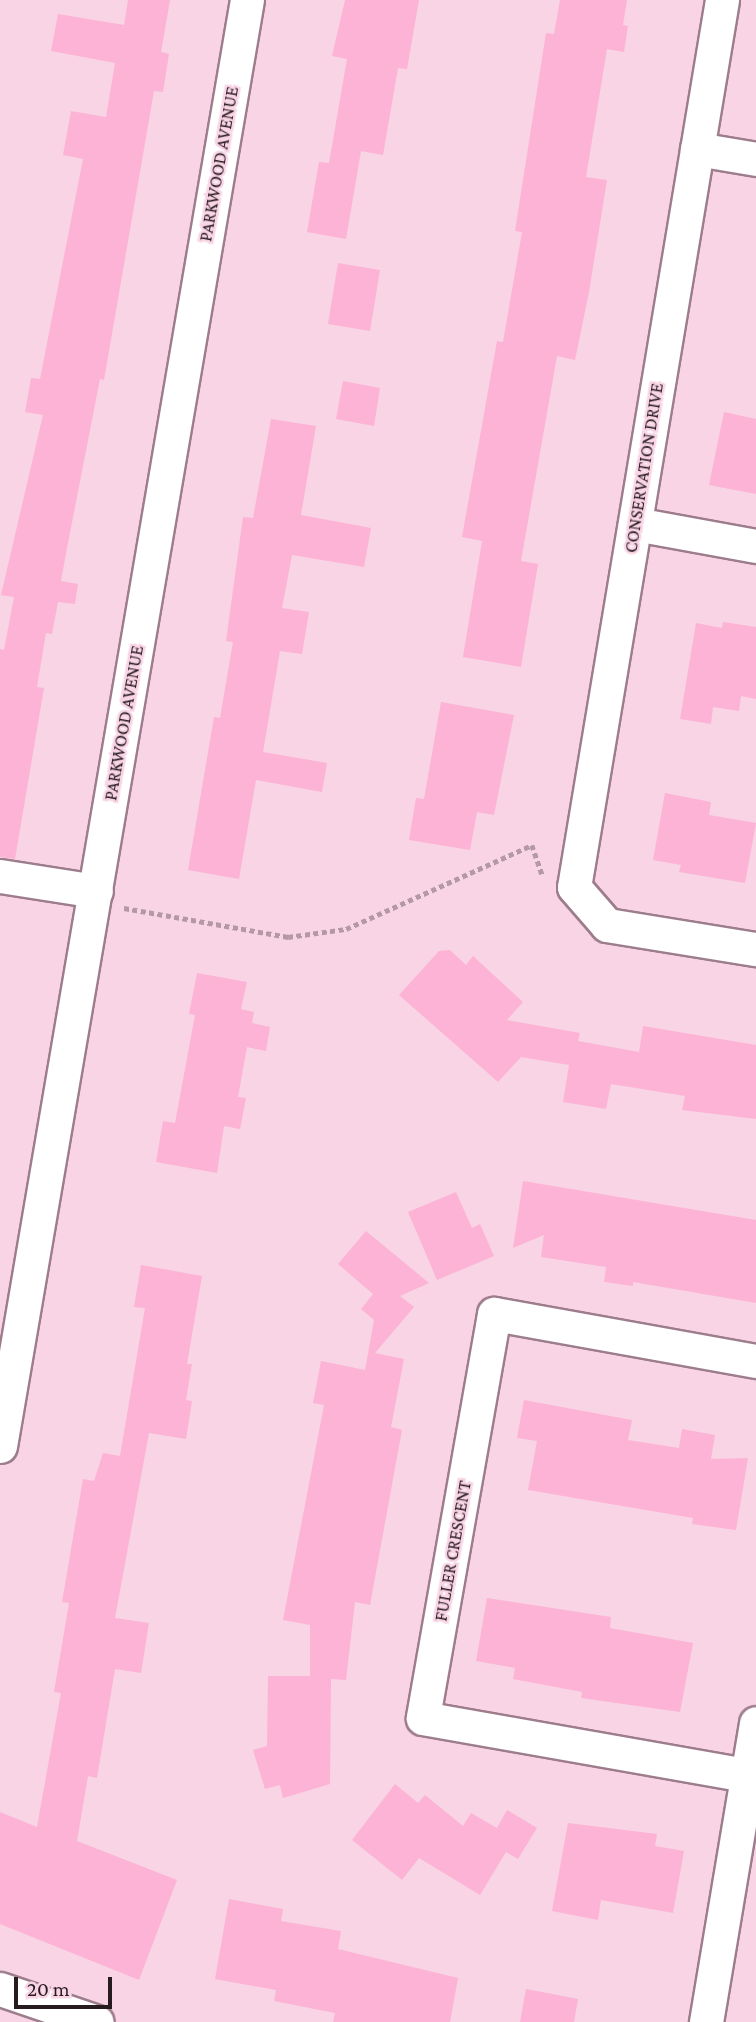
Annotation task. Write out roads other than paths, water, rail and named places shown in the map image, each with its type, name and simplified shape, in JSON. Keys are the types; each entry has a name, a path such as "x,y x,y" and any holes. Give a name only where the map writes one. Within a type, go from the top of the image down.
{"street":[{"name":"PARKWOOD AVENUE","path":"0,1446 103,898 247,0"},
{"name":"CONSERVATION DRIVE","path":"722,0 574,887 607,925 756,949"},
{"path":"698,149 756,159"},
{"path":"635,524 756,545"},
{"path":"0,876 103,898"},
{"name":"FULLER CRESCENT","path":"751,1777 424,1718 494,1314 756,1361"},
{"path":"706,2022 751,1777 756,1723"},
{"path":"0,1989 97,2022"}]}
